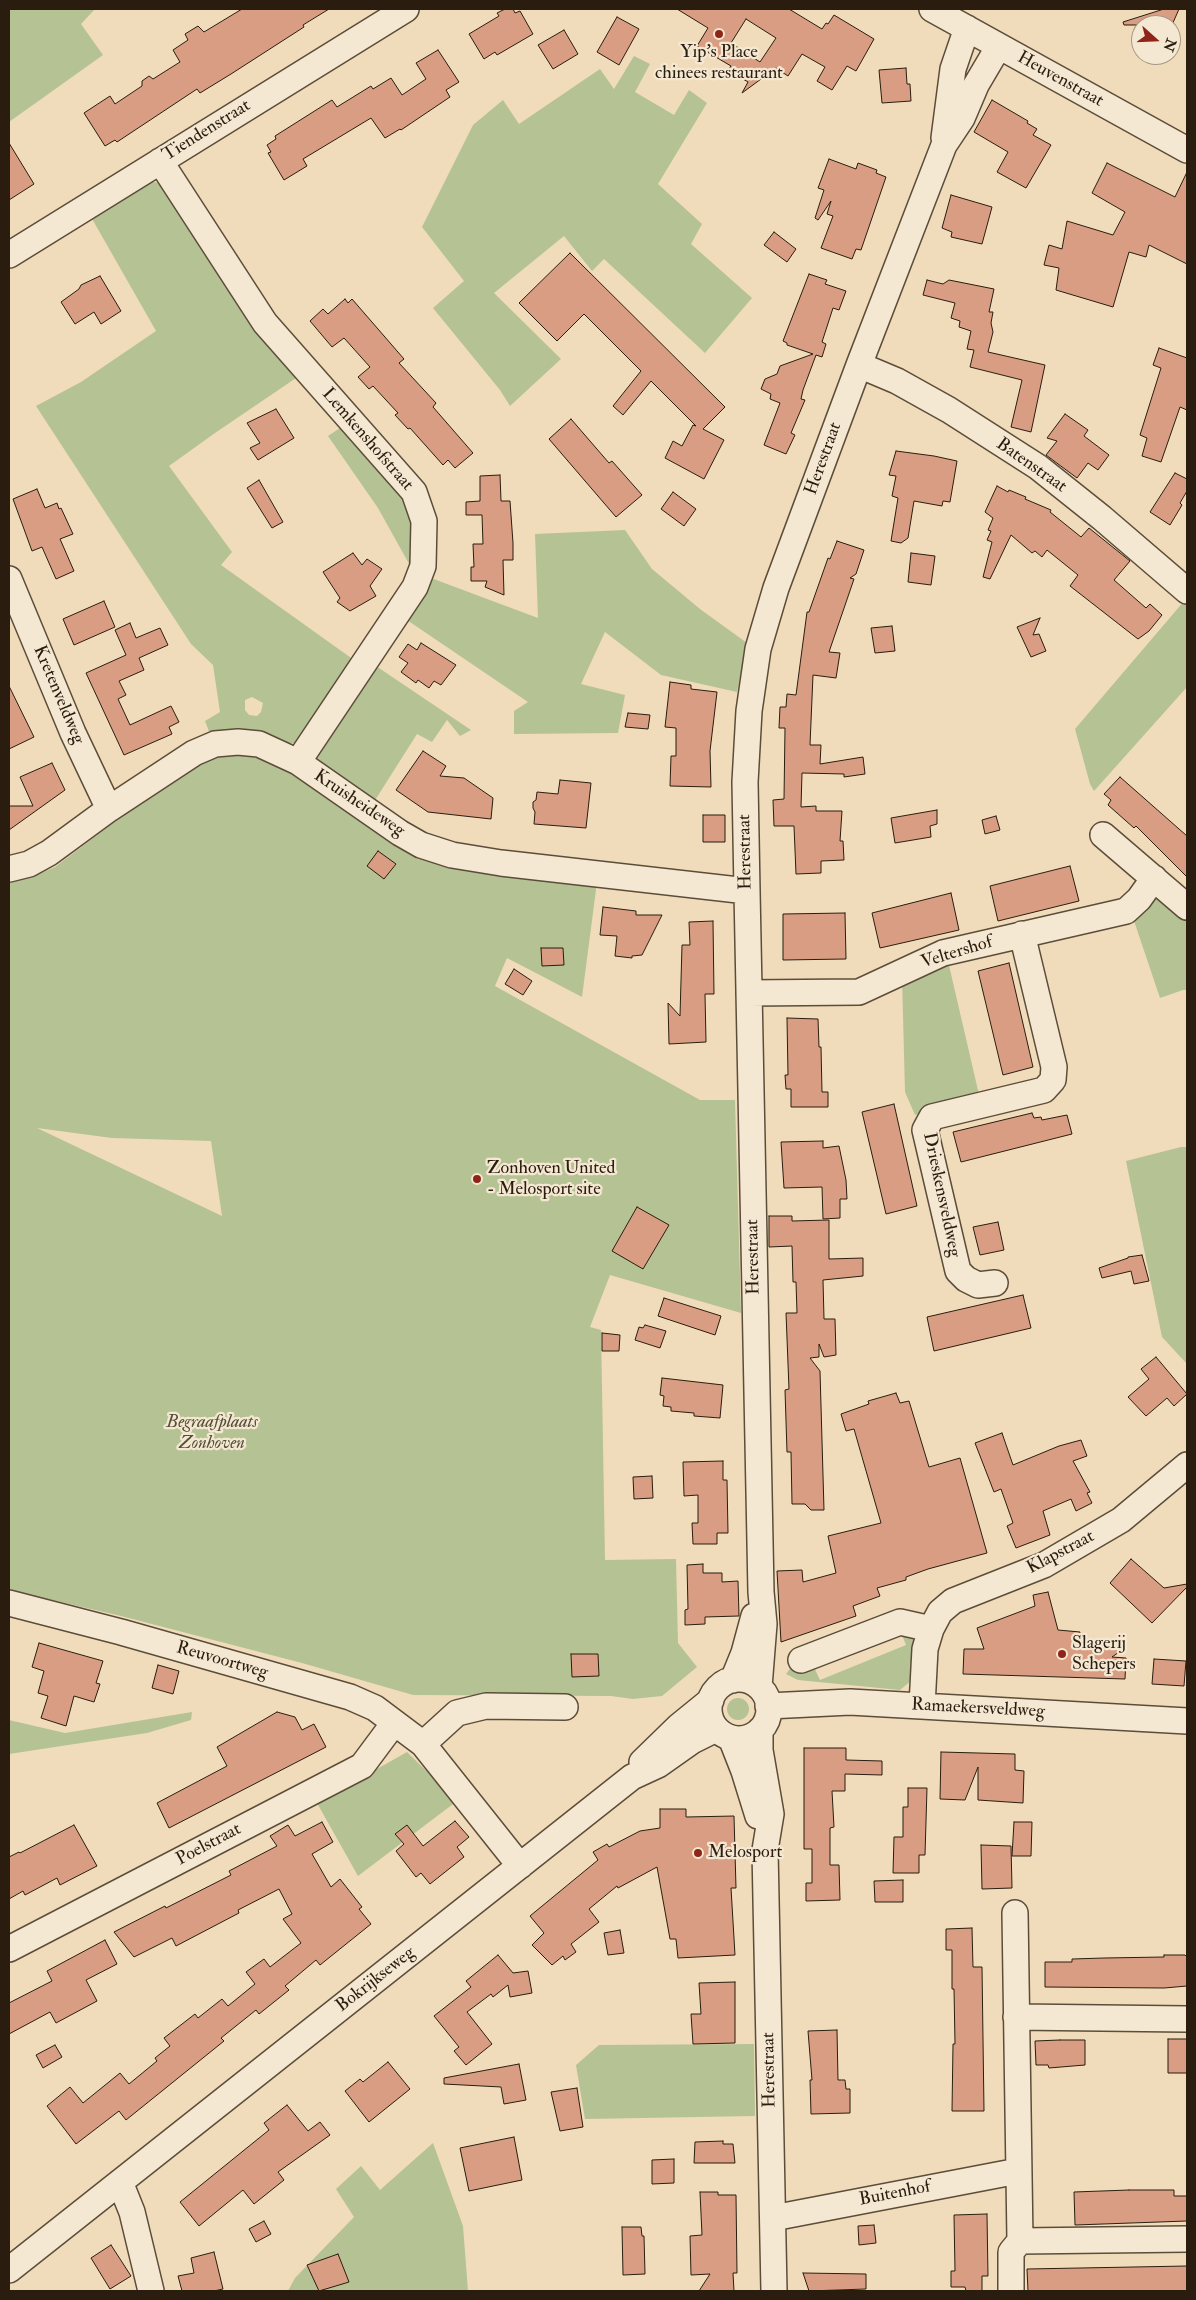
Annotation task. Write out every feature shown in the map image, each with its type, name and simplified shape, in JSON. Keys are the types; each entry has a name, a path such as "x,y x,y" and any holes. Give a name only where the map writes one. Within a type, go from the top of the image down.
{"street":[{"name":"Tiendenstraat","path":"9,255 406,9"},
{"name":"Heuvenstraat","path":"932,9 1187,150"},
{"name":"Herestraat","path":"944,145 953,69 967,28"},
{"name":"Herestraat","path":"764,1696 764,1624 761,1592 748,993 745,782 749,712 758,649 776,588 859,365 944,145 962,118 976,85 999,46"},
{"name":"Lemkenshofstraat","path":"160,161 264,323 414,492 424,521 424,566 415,588 298,762"},
{"name":"Batenstraat","path":"859,365 897,381 949,410 1038,467 1102,518 1187,591"},
{"name":"Kretenveldweg","path":"9,579 73,733 109,810"},
{"name":"Kruisheideweg","path":"9,869 29,864 49,853 194,753 215,744 238,742 259,744 298,762 400,833 421,845 452,854 501,863 747,891"},
{"path":"1103,836 1187,907"},
{"name":"Veltershof","path":"748,993 860,992 932,957 1022,934 1126,911 1154,878"},
{"name":"Drieskensveldweg","path":"995,1283 978,1285 966,1280 958,1271 925,1130 932,1117 1044,1090 1053,1080 1054,1067 1022,934"},
{"name":"Klapstraat","path":"922,1706 925,1649 930,1629 940,1612 953,1601 1044,1565 1121,1520 1187,1465"},
{"name":"Herestraat","path":"733,1680 744,1653 761,1592"},
{"name":"Reuvoortweg","path":"9,1603 121,1632 350,1697 375,1708 423,1744 520,1866"},
{"path":"801,1660 900,1622 930,1629"},
{"path":"733,1680 751,1682 764,1696 765,1723 760,1730 747,1738 724,1733 711,1720 709,1710 711,1700 723,1684 733,1680"},
{"name":"Ramaekersveldweg","path":"764,1696 1187,1721"},
{"name":"Bokrijkseweg","path":"632,1777 646,1756 711,1700"},
{"path":"423,1744 457,1713 486,1706 565,1707"},
{"name":"Poelstraat","path":"9,1949 362,1766 394,1723"},
{"name":"Herestraat","path":"760,1730 760,1750 771,1814 766,1850 774,2291"},
{"name":"Herestraat","path":"724,1733 751,1790 766,1850"},
{"name":"Bokrijkseweg","path":"9,2270 632,1777 658,1765 692,1741 724,1733"},
{"path":"1011,2291 1011,2252 1020,2240 1015,1913"},
{"path":"1016,2017 1187,2018"},
{"name":"Buitenhof","path":"772,2218 1018,2171"},
{"path":"120,2182 132,2212 151,2291"},
{"path":"1020,2240 1187,2239"}],"green space":[{"path":"9,9 95,9 81,24 103,55 9,122"},
{"path":"634,56 650,64 635,92 674,115 689,90 707,103 658,184 702,224 691,244 752,298 705,353 604,259 592,271 564,236 494,293 561,359 510,406 500,390 433,308 464,281 422,227 473,125 503,100 519,124 600,69 614,89"},
{"path":"152,182 163,183 299,376 169,466 232,552 221,565 354,660 298,743 281,744 212,739 205,721 220,712 213,665 191,644 36,406 81,382 156,331 91,217","holes":["252,697 263,703 261,712 257,716 249,715 245,710 245,700"]},
{"path":"343,426 415,510 413,571 378,508 328,436"},
{"path":"625,530 652,569 700,609 747,643 737,692 661,675 605,632 581,684 625,695 618,733 514,734 514,711 528,702 404,618 431,578 538,618 535,534"},
{"path":"1185,600 1187,602 1187,687 1094,791 1090,784 1075,729"},
{"path":"373,664 471,730 460,736 447,720 432,742 417,734 372,805 310,759"},
{"name":"Begraafplaats Zonhoven","path":"233,750 265,755 419,851 597,882 582,997 507,958 495,986 700,1100 735,1100 741,1313 610,1275 590,1327 601,1330 605,1560 676,1559 678,1643 697,1667 662,1696 633,1699 611,1696 413,1695 302,1663 121,1616 9,1590 9,879 34,876 55,867 194,762","holes":["37,1128 112,1138 211,1141 222,1216"]},
{"path":"1156,895 1187,918 1187,990 1160,998 1131,912"},
{"path":"948,961 980,1099 915,1115 905,1092 902,977"},
{"path":"1187,1147 1187,1364 1162,1337 1126,1161"},
{"path":"900,1630 917,1639 912,1680 900,1690 798,1680 786,1674 792,1666 813,1665 820,1680 906,1645"},
{"path":"738,1698 746,1701 749,1709 746,1717 738,1720 730,1717 727,1709 730,1701"},
{"path":"192,1712 191,1720 147,1733 9,1754 9,1720 65,1733"},
{"path":"407,1752 457,1801 358,1876 317,1803"},
{"path":"754,2044 755,2116 585,2119 576,2065 599,2045"},
{"path":"433,2143 463,2226 468,2291 288,2291 295,2278 354,2217 336,2189 361,2166 380,2190"}],"building":[{"path":"242,9 329,9 200,93 197,89 117,142 115,140 105,146 84,113 110,96 115,104 142,86 142,81 149,76 153,79 180,62 173,50 188,40 185,34 198,26 204,32"},
{"path":"505,9 513,9 515,13 520,11 533,34 497,55 495,52 484,59 469,34 499,16 497,13"},
{"path":"677,9 789,9 822,29 834,15 874,39 856,71 847,66 832,90 817,81 825,67 802,54 788,76 776,68 742,93 748,82 728,70 731,66 697,46 708,28","holes":["746,19 776,38 760,62 731,43"]},
{"path":"1164,9 1179,9 1176,15 1145,15"},
{"path":"617,17 639,29 619,65 597,52"},
{"path":"1131,19 1131,25 1124,25 1123,22"},
{"path":"564,30 578,54 553,69 538,45"},
{"path":"438,50 459,82 446,90 450,97 401,130 385,138 371,118 303,159 307,166 284,180 268,153 271,152 267,145 276,139 275,136 332,100 337,107 371,86 373,89 391,78 402,95 426,79 416,63"},
{"path":"906,68 907,84 910,84 911,101 882,103 879,70"},
{"path":"992,100 1028,121 1027,123 1037,129 1033,135 1051,145 1026,188 997,172 1008,152 974,132"},
{"path":"9,143 34,184 9,200"},
{"path":"829,159 856,169 858,163 877,170 876,173 886,177 861,250 856,249 852,259 821,248 833,216 827,214 831,201 818,220 815,218 824,190 818,188"},
{"path":"1107,163 1175,197 1187,172 1187,264 1149,245 1146,257 1129,252 1113,307 1056,290 1059,268 1044,265 1049,245 1062,249 1067,221 1113,235 1125,212 1092,193"},
{"path":"951,195 992,207 982,244 951,237 952,232 942,228"},
{"path":"774,232 796,249 787,262 764,245"},
{"path":"570,253 725,407 703,429 724,440 704,479 665,458 673,441 682,446 693,425 696,426 651,381 623,415 613,406 641,371 584,314 557,341 519,303"},
{"path":"809,274 827,280 825,284 846,291 839,310 833,308 822,342 826,344 822,357 816,355 803,390 801,399 805,400 791,433 795,435 786,454 764,445 780,403 770,399 771,394 761,389 765,379 777,374 780,366 813,354 787,345 783,341"},
{"path":"100,276 121,311 101,324 94,312 75,324 61,302 79,289 81,285"},
{"path":"927,280 943,284 949,280 994,289 989,312 993,312 991,323 993,332 988,352 1045,365 1031,432 1011,427 1022,380 970,367 974,350 967,349 971,331 959,327 960,321 951,318 955,303 923,295"},
{"path":"345,299 348,303 352,299 404,359 399,363 436,403 433,407 473,453 455,468 448,460 443,465 410,428 408,429 395,415 398,413 373,386 369,389 358,377 370,367 344,338 332,347 310,321 323,309 328,314"},
{"path":"1159,348 1187,358 1187,410 1180,407 1161,462 1142,456 1147,438 1140,435 1161,368 1153,365"},
{"path":"276,409 294,438 258,460 250,448 260,443 247,423"},
{"path":"1065,414 1088,430 1084,436 1109,455 1098,470 1088,463 1077,478 1046,455 1057,441 1047,438"},
{"path":"571,419 609,463 612,461 642,495 616,517 549,439"},
{"path":"896,451 957,461 950,502 943,501 942,506 914,501 908,538 901,543 891,541 898,498 892,496 896,476 889,475"},
{"path":"1175,473 1187,479 1187,491 1180,503 1182,505 1170,525 1150,512"},
{"path":"500,475 501,501 510,501 513,543 513,560 503,560 504,595 485,587 487,581 471,581 471,567 474,567 473,544 483,544 482,515 466,515 466,502 480,501 480,476"},
{"path":"259,480 283,522 272,528 247,488"},
{"path":"997,486 1008,492 1009,490 1026,497 1025,499 1051,510 1050,512 1081,537 1089,528 1130,561 1114,580 1146,608 1150,604 1162,615 1149,631 1138,639 1070,586 1078,575 1047,550 1042,557 1035,551 1032,553 1011,535 990,579 983,577 992,542 987,540 991,531 988,530 993,518 985,512"},
{"path":"37,489 45,508 57,503 59,509 61,508 73,534 60,539 74,571 56,579 42,547 32,551 13,499"},
{"path":"673,492 696,509 684,526 661,509"},
{"path":"837,541 864,550 856,574 850,578 854,579 829,652 840,653 836,678 813,675 810,745 821,745 820,764 863,757 865,774 844,777 844,774 802,773 801,807 816,806 816,811 842,811 840,841 843,841 844,860 821,861 821,873 796,874 794,826 774,826 773,800 784,799 785,728 779,728 780,707 786,707 787,694 796,695 807,612 809,612 828,558 830,559"},
{"path":"353,553 362,565 367,559 382,569 370,586 376,596 350,611 337,602 340,598 323,572"},
{"path":"911,553 935,556 931,585 908,582"},
{"path":"104,601 115,627 74,645 63,619"},
{"path":"1040,618 1033,635 1039,634 1046,651 1031,657 1017,627"},
{"path":"130,623 136,638 160,628 168,645 139,658 144,670 119,681 126,695 118,699 130,725 171,706 179,722 169,727 172,734 124,755 86,673 126,655 115,630"},
{"path":"892,626 895,651 875,653 871,628"},
{"path":"421,643 456,665 441,685 434,681 429,688 418,680 416,683 401,672 408,663 399,657 408,644 417,650"},
{"path":"670,682 691,685 691,689 717,692 710,751 711,787 670,786 671,756 676,756 676,728 665,727"},
{"path":"9,686 34,737 9,749"},
{"path":"628,713 650,715 648,729 625,727"},
{"path":"423,751 446,766 440,776 464,778 493,798 491,819 428,812 396,790"},
{"path":"52,763 65,790 9,830 9,806 33,806 20,777"},
{"path":"1120,777 1187,836 1187,877 1136,826 1134,828 1108,805 1111,800 1104,794"},
{"path":"560,780 591,783 586,828 534,824 535,812 533,802 536,800 537,792 558,794"},
{"path":"937,810 937,824 930,826 931,837 895,843 891,818"},
{"path":"703,815 725,815 725,842 703,842"},
{"path":"996,816 1000,830 985,834 982,820"},
{"path":"378,851 396,864 384,879 367,866"},
{"path":"1070,866 1079,901 998,921 990,886"},
{"path":"951,893 959,930 880,948 872,913"},
{"path":"603,907 636,911 636,915 662,915 642,955 632,956 632,958 615,956 617,936 600,935"},
{"path":"845,913 846,959 783,960 783,914"},
{"path":"713,921 714,994 705,994 706,1042 669,1044 668,1003 680,1016 682,945 690,945 689,922"},
{"path":"541,948 563,948 564,965 542,966"},
{"path":"1009,963 1033,1067 1003,1075 978,971"},
{"path":"514,969 532,981 523,995 505,984"},
{"path":"787,1018 818,1019 822,1092 828,1092 828,1107 791,1107 791,1089 786,1089 785,1075 788,1075"},
{"path":"894,1104 917,1206 886,1214 862,1112"},
{"path":"1032,1113 1034,1118 1041,1117 1042,1120 1067,1115 1072,1134 961,1162 953,1132"},
{"path":"823,1141 823,1148 839,1146 846,1180 847,1199 840,1199 840,1218 823,1219 822,1187 784,1188 781,1142"},
{"path":"637,1207 669,1225 643,1269 612,1251"},
{"path":"769,1216 792,1216 792,1221 829,1220 829,1259 863,1258 863,1276 823,1280 824,1319 835,1319 836,1355 824,1357 819,1344 819,1357 810,1358 820,1371 824,1510 811,1510 805,1504 792,1504 791,1452 787,1452 785,1390 789,1389 786,1313 797,1313 796,1282 793,1282 792,1246 769,1247"},
{"path":"998,1222 1004,1250 980,1255 973,1227"},
{"path":"1142,1255 1149,1281 1134,1284 1131,1271 1102,1278 1099,1268 1128,1257"},
{"path":"1023,1295 1031,1328 934,1351 927,1317"},
{"path":"664,1298 721,1316 715,1335 658,1316"},
{"path":"645,1325 666,1331 660,1348 635,1340 639,1327 643,1328"},
{"path":"602,1333 620,1335 619,1351 602,1351"},
{"path":"1156,1357 1187,1394 1174,1406 1167,1398 1146,1416 1128,1397 1149,1379 1141,1369"},
{"path":"662,1378 723,1385 720,1418 694,1416 694,1413 671,1411 671,1407 663,1406 664,1396 660,1395"},
{"path":"896,1393 900,1403 909,1401 929,1467 960,1458 987,1553 928,1569 906,1577 906,1580 877,1588 880,1596 853,1606 856,1616 781,1642 777,1571 802,1570 803,1582 836,1573 828,1536 881,1523 854,1429 846,1431 841,1414 869,1404 868,1401"},
{"path":"1002,1433 1013,1465 1059,1446 1081,1440 1087,1456 1073,1461 1090,1492 1087,1493 1092,1503 1076,1511 1071,1499 1043,1511 1050,1535 1016,1548 1007,1526 1013,1523 1001,1489 994,1492 975,1443"},
{"path":"723,1461 723,1480 727,1480 728,1533 717,1533 717,1544 693,1544 692,1523 698,1523 698,1495 684,1496 683,1462"},
{"path":"652,1476 653,1498 634,1499 633,1477"},
{"path":"1131,1559 1164,1588 1187,1584 1187,1587 1152,1623 1110,1583"},
{"path":"703,1564 703,1573 722,1573 722,1582 738,1581 739,1616 705,1617 705,1624 685,1625 685,1610 688,1609 687,1565"},
{"path":"1048,1592 1058,1630 1080,1632 1079,1647 1122,1650 1112,1657 1126,1658 1125,1679 963,1674 964,1649 984,1649 977,1628 1035,1606 1033,1595"},
{"path":"39,1643 103,1661 96,1683 100,1684 94,1702 74,1696 66,1726 41,1718 48,1696 38,1693 44,1671 32,1667"},
{"path":"571,1654 598,1654 599,1676 572,1677"},
{"path":"1154,1659 1186,1661 1184,1686 1152,1684"},
{"path":"158,1665 179,1671 173,1694 152,1688"},
{"path":"277,1712 295,1717 302,1730 314,1724 326,1747 169,1828 157,1803 227,1766 217,1747"},
{"path":"804,1748 846,1748 846,1760 882,1761 882,1775 845,1774 845,1791 832,1791 834,1827 830,1828 830,1865 839,1865 840,1900 806,1901 806,1883 812,1883 812,1849 804,1849"},
{"path":"941,1752 1015,1754 1015,1770 1024,1771 1023,1803 978,1800 978,1767 965,1800 940,1799"},
{"path":"908,1788 927,1788 925,1855 919,1855 919,1873 893,1873 894,1837 903,1837 903,1807 908,1807"},
{"path":"660,1809 686,1809 686,1817 734,1816 736,1888 731,1888 735,1955 678,1958 676,1939 670,1939 657,1867 618,1888 617,1886 589,1909 599,1922 571,1944 576,1952 565,1960 563,1956 552,1965 532,1945 544,1933 530,1916 598,1860 593,1852 607,1844 609,1847 640,1831 660,1828"},
{"path":"455,1821 469,1837 457,1847 464,1857 430,1884 421,1873 416,1877 396,1851 404,1844 395,1834 407,1825 423,1846"},
{"path":"322,1822 333,1842 312,1854 331,1887 340,1879 362,1907 359,1909 371,1924 320,1965 316,1960 285,1986 289,1990 259,2014 256,2010 221,2038 224,2041 126,2120 119,2111 76,2144 47,2106 70,2087 83,2103 120,2073 129,2084 157,2061 155,2058 170,2046 164,2038 195,2014 198,2018 222,1999 228,2006 255,1984 246,1972 264,1959 270,1967 301,1943 283,1919 292,1914 279,1889 238,1910 239,1913 176,1946 172,1938 134,1957 114,1932 231,1875 229,1871 277,1846 270,1836 288,1825 295,1836"},
{"path":"1014,1822 1032,1822 1031,1856 1012,1856"},
{"path":"74,1825 97,1866 60,1885 57,1878 25,1895 23,1891 9,1899 9,1857"},
{"path":"981,1845 1011,1846 1012,1888 982,1889"},
{"path":"903,1880 903,1902 875,1902 874,1881"},
{"path":"972,1928 973,1967 982,1967 984,2111 952,2111 953,2044 955,2044 954,1989 952,1989 952,1950 946,1950 946,1929"},
{"path":"620,1930 624,1953 608,1955 604,1933"},
{"path":"105,1940 117,1964 86,1980 97,2001 56,2023 50,2012 9,2034 9,2003 52,1981 47,1971"},
{"path":"498,1955 513,1973 528,1971 532,1993 510,1997 508,1985 493,1997 491,1994 467,2012 492,2044 466,2065 454,2051 459,2047 434,2016 471,1987 466,1981"},
{"path":"1164,1955 1185,1955 1187,1957 1187,1986 1164,1988 1045,1987 1045,1962 1072,1962 1072,1959 1164,1957"},
{"path":"735,1982 735,2043 693,2044 691,2014 701,2014 699,1983"},
{"path":"837,2030 838,2080 845,2080 846,2089 850,2089 850,2113 811,2114 810,2080 812,2080 808,2031"},
{"path":"1168,2039 1187,2039 1187,2073 1168,2073"},
{"path":"1085,2040 1085,2065 1049,2068 1048,2065 1036,2065 1035,2041"},
{"path":"55,2045 62,2057 43,2068 36,2055"},
{"path":"388,2062 410,2089 369,2122 345,2091 360,2079 363,2082"},
{"path":"519,2064 526,2100 504,2104 501,2087 444,2084 444,2078"},
{"path":"577,2088 583,2127 560,2131 551,2092"},
{"path":"287,2105 308,2131 320,2122 330,2135 278,2172 284,2180 254,2204 243,2190 199,2226 180,2202 269,2130 264,2123"},
{"path":"514,2137 522,2180 469,2191 460,2148"},
{"path":"723,2141 723,2144 733,2144 735,2163 694,2163 695,2142"},
{"path":"674,2159 674,2183 652,2184 652,2160"},
{"path":"1174,2190 1174,2196 1187,2196 1187,2221 1075,2225 1074,2192"},
{"path":"700,2192 736,2195 737,2273 733,2273 734,2291 699,2291 710,2274 691,2275 690,2236 702,2235"},
{"path":"987,2214 988,2276 982,2276 982,2291 966,2291 965,2287 951,2287 951,2271 955,2271 954,2215"},
{"path":"264,2221 271,2234 256,2242 249,2229"},
{"path":"874,2225 876,2243 859,2245 858,2226"},
{"path":"622,2227 641,2227 642,2236 644,2236 645,2274 623,2275"},
{"path":"111,2245 131,2276 110,2289 91,2258"},
{"path":"214,2252 223,2289 214,2291 182,2291 178,2276 194,2273 191,2258"},
{"path":"338,2254 349,2282 319,2291 307,2265"},
{"path":"1187,2266 1187,2291 1028,2291 1027,2269"},
{"path":"803,2273 866,2274 866,2289 809,2291"}],"place":[{"name":"Yip's Place chinees restaurant","path":"719,34"},
{"name":"Zonhoven United - Melosport site","path":"477,1179"},
{"name":"Slagerij Schepers","path":"1062,1654"},
{"name":"Melosport","path":"698,1853"}]}
